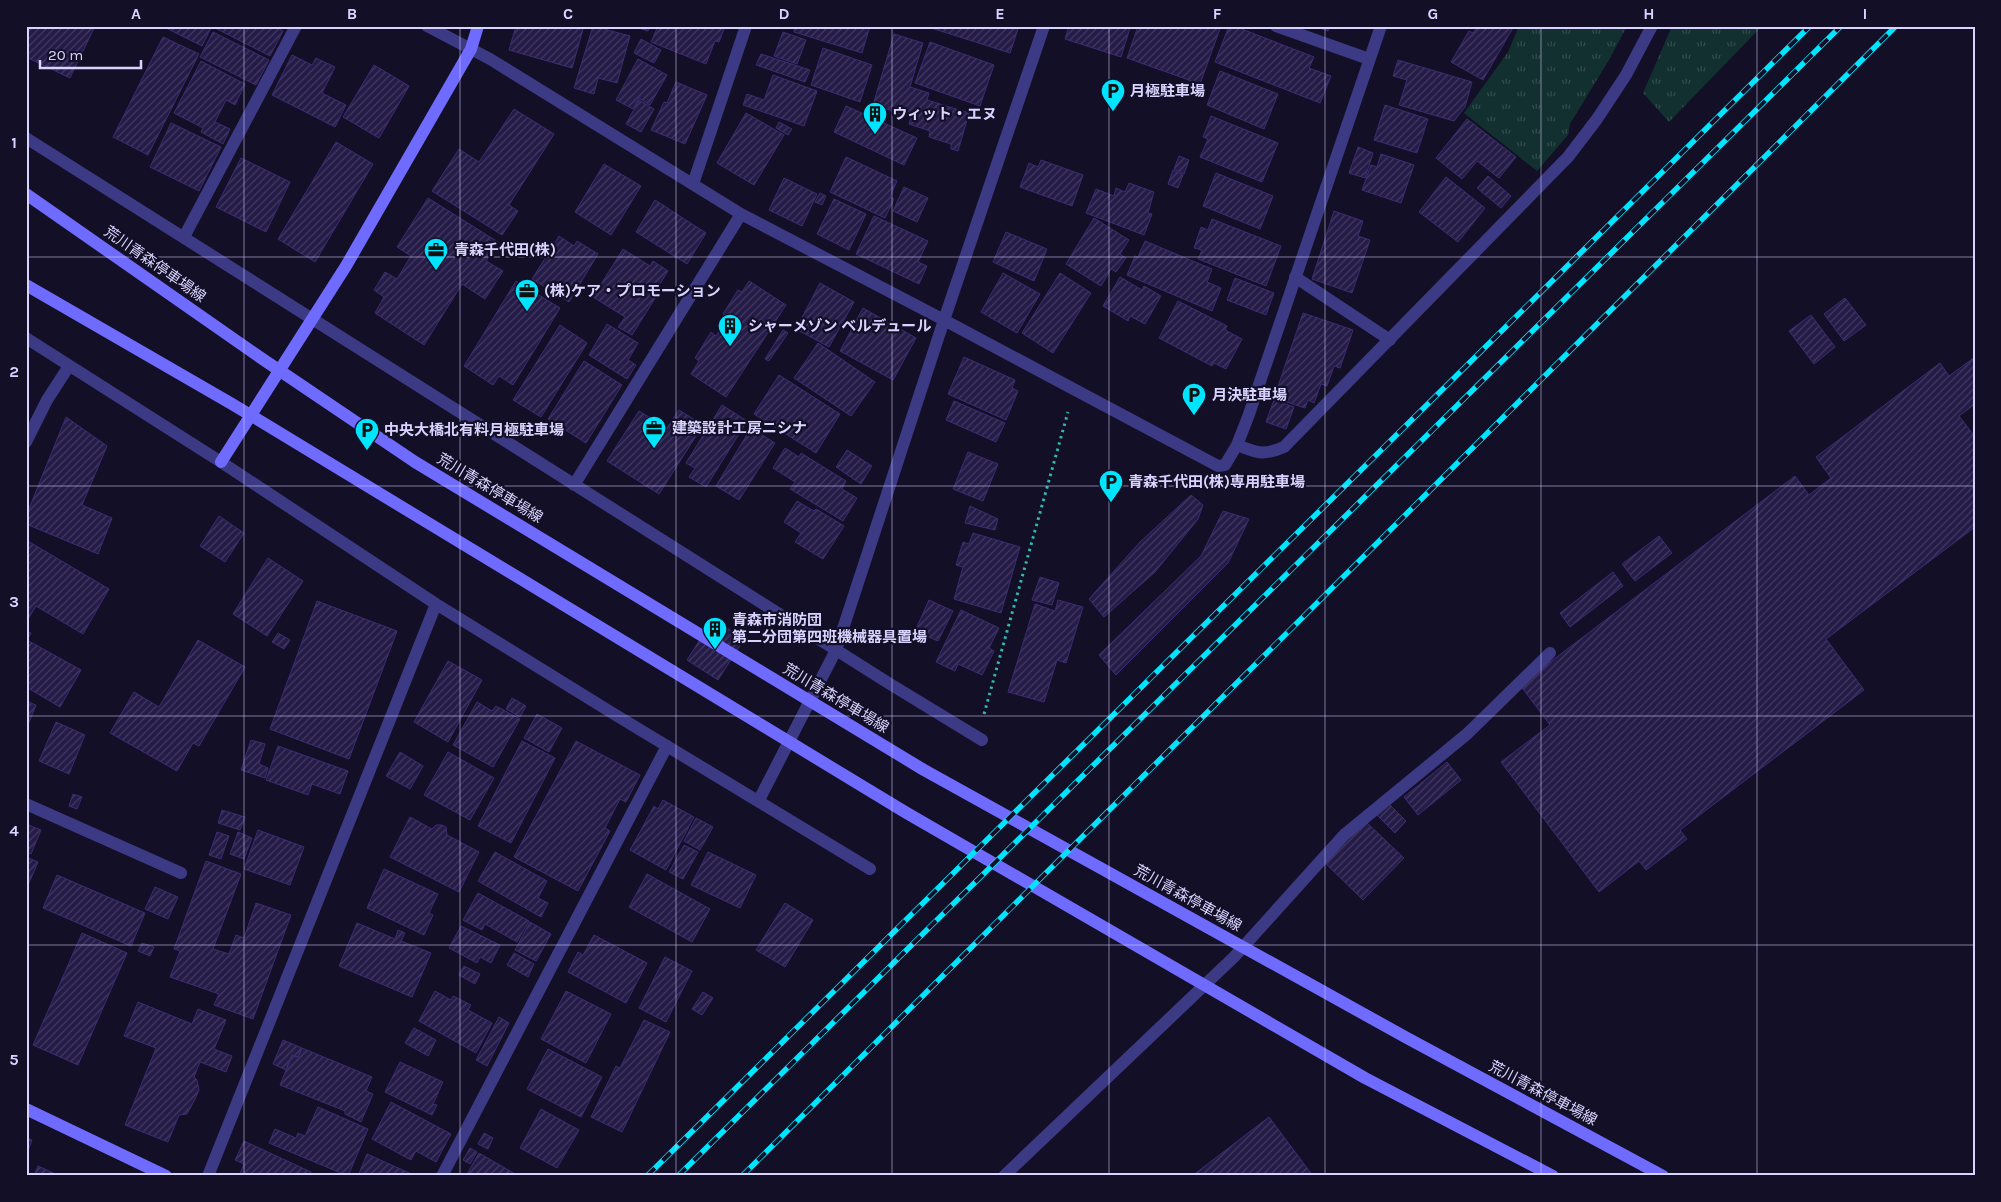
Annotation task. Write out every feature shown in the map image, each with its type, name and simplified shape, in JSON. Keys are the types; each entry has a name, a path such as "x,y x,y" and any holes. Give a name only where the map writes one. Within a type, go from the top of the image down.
{"main road":[{"path":"221,462 346,266 471,49 478,26"},
{"name":"荒川青森停車場線","path":"26,194 261,358 415,462 924,770 1406,1038 1663,1176"},
{"path":"26,285 232,404 905,812 1365,1078 1553,1176"},
{"path":"26,1109 166,1176"}],"street":[{"path":"184,238 296,26"},
{"path":"427,26 471,49 741,214 1218,466 1225,465 1237,445 1381,26"},
{"path":"693,184 746,26"},
{"path":"760,800 836,650 944,320 1044,26"},
{"path":"1276,26 1370,59"},
{"path":"1237,445 1252,451 1269,453 1284,448 1568,157 1597,120 1626,75 1652,26"},
{"path":"26,138 836,650 978,737"},
{"path":"574,485 741,214"},
{"path":"1295,277 1390,340"},
{"path":"26,338 221,462 436,604 667,746 760,800 870,869"},
{"path":"26,442 47,400 69,366"},
{"path":"208,1176 436,604"},
{"path":"1004,1176 1234,957 1344,835 1468,734 1550,653"},
{"path":"442,1176 667,746"},
{"path":"26,804 182,872"}],"path":[{"path":"978,737 993,689 1075,389"}],"green space":[{"path":"1519,26 1627,26 1609,60 1570,124 1568,135 1537,171 1464,113 1508,52"},
{"path":"1672,26 1762,26 1669,122 1643,93"}],"building":[{"path":"26,26 95,26 70,78 26,57"},
{"path":"167,26 212,26 202,46 166,28"},
{"path":"216,26 273,26 283,31 270,56 215,28"},
{"path":"516,26 584,26 572,68 509,50"},
{"path":"593,26 630,36 617,83 598,78 594,94 574,88"},
{"path":"632,26 650,26 648,31"},
{"path":"658,26 725,26 719,42 715,41 706,64 651,42"},
{"path":"795,26 870,26 862,53 794,32"},
{"path":"925,26 1019,26 1010,53"},
{"path":"1069,26 1124,26 1130,28 1121,57 1065,39"},
{"path":"1138,26 1221,26 1200,84 1127,58"},
{"path":"1229,26 1234,26 1314,57 1309,68 1331,76 1320,103 1215,62"},
{"path":"1314,26 1330,26 1328,31"},
{"path":"1478,26 1514,26 1483,80 1451,62 1469,31 1473,33"},
{"path":"213,32 269,60 256,85 200,57"},
{"path":"783,32 806,40 797,64 774,56"},
{"path":"894,34 923,43 910,87 929,93 927,100 969,113 958,151 951,149 951,144 929,137 930,131 909,124 911,117 873,105"},
{"path":"163,37 199,54 148,155 113,137"},
{"path":"641,39 661,50 654,63 634,53"},
{"path":"930,42 994,65 980,106 915,83"},
{"path":"823,48 872,65 860,102 811,85"},
{"path":"761,54 810,70 805,82 756,65"},
{"path":"292,55 312,65 316,58 335,67 322,93 346,105 335,127 272,95"},
{"path":"638,59 667,75 650,105 639,98 633,109 616,100"},
{"path":"1398,60 1472,82 1465,107 1454,121 1399,105 1407,80 1393,76"},
{"path":"201,61 245,84 235,105 226,100 215,122 230,129 223,144 201,132 203,128 174,113"},
{"path":"374,65 409,86 379,138 343,117"},
{"path":"1220,71 1278,94 1264,129 1207,105"},
{"path":"773,75 817,91 804,126 743,105 747,94 764,100"},
{"path":"676,82 707,95 685,144 651,130 664,102 667,103"},
{"path":"639,100 654,109 641,132 626,124"},
{"path":"1385,105 1428,119 1417,153 1374,140"},
{"name":"ウィット・エヌ","path":"846,106 917,138 904,165 834,132"},
{"path":"514,109 554,134 509,205 518,211 502,235 432,191 459,149 479,162"},
{"path":"746,113 784,135 754,185 717,163"},
{"path":"1211,116 1278,143 1262,182 1200,157 1208,139 1203,137"},
{"path":"1467,119 1516,157 1499,178 1477,161 1462,179 1436,158"},
{"path":"779,122 792,129 788,135 776,128"},
{"path":"171,123 221,147 199,191 150,167"},
{"path":"336,142 373,164 315,262 278,239"},
{"path":"1358,147 1373,153 1365,178 1349,173"},
{"path":"1381,154 1414,165 1401,203 1362,190 1371,165 1377,167"},
{"path":"1179,156 1189,160 1184,174 1174,169"},
{"path":"846,157 897,181 890,197 894,199 885,218 830,192"},
{"path":"241,158 290,182 266,232 216,207"},
{"path":"1041,160 1083,175 1072,206 1020,187 1029,163 1038,167"},
{"path":"604,164 641,186 611,235 575,212"},
{"path":"1173,170 1183,175 1178,188 1168,184"},
{"path":"1216,173 1273,196 1260,229 1203,206"},
{"path":"1488,176 1511,196 1501,208 1477,188"},
{"path":"1446,177 1485,208 1458,242 1419,212"},
{"path":"784,178 817,194 802,226 769,210"},
{"path":"1129,183 1154,192 1148,213 1152,214 1144,235 1086,213 1096,189 1114,196 1116,188 1125,192"},
{"path":"904,187 928,198 917,222 893,211"},
{"path":"820,193 826,196 822,205 815,202"},
{"path":"428,198 498,242 486,261 503,271 485,299 462,284 424,345 375,313 384,297 374,290 385,272 397,279 411,256 397,247"},
{"path":"834,199 866,214 849,250 817,234"},
{"path":"655,200 706,233 687,264 636,232"},
{"path":"1334,211 1363,221 1358,236 1370,240 1352,293 1312,279"},
{"path":"874,216 928,241 918,262 927,266 919,284 856,254"},
{"path":"1094,218 1129,240 1120,254 1126,258 1116,272 1111,269 1101,286 1066,264"},
{"path":"1212,219 1281,246 1266,286 1198,259 1202,250 1194,248 1201,227 1208,230"},
{"path":"1006,232 1047,249 1034,281 993,262"},
{"path":"559,236 574,246 577,241 598,254 569,302 532,279"},
{"path":"1145,241 1212,269 1207,282 1221,288 1212,311 1127,275 1135,256 1138,257"},
{"path":"623,249 650,266 653,261 668,271 656,290 659,292 632,335 618,327 625,317 593,297"},
{"path":"1003,273 1040,294 1017,333 981,312"},
{"path":"1060,273 1091,293 1053,353 1022,333"},
{"path":"1120,277 1142,290 1144,286 1161,296 1145,324 1130,316 1128,321 1103,306"},
{"path":"1235,278 1274,293 1266,315 1227,300"},
{"path":"516,281 560,308 513,385 499,376 493,385 464,366"},
{"name":"シャーメゾン ベルデュール","path":"749,281 786,305 726,397 691,374 699,361 695,358 711,332 716,336 728,318 723,314 738,290 742,292"},
{"path":"820,283 854,302 829,347 796,329"},
{"path":"1845,298 1866,325 1844,341 1824,314"},
{"path":"1178,301 1227,326 1225,330 1242,339 1226,369 1214,363 1212,366 1159,338"},
{"path":"863,308 916,338 893,380 840,351"},
{"path":"1303,313 1353,330 1340,368 1334,366 1327,386 1321,384 1314,403 1308,400 1305,408 1274,398"},
{"path":"1811,315 1835,347 1814,364 1789,331"},
{"path":"607,324 638,343 628,360 636,365 627,379 589,355"},
{"path":"560,325 587,343 541,417 513,400"},
{"path":"783,330 788,333 769,361 765,359"},
{"path":"818,343 875,382 851,416 794,378"},
{"path":"964,357 1015,380 1012,388 1018,391 1006,420 948,394"},
{"path":"1975,357 1975,404 1959,416 1975,437 1975,527 1826,639 1864,690 1680,830 1687,839 1646,870 1639,861 1599,892 1501,762 1550,725 1520,685 1795,476 1809,495 1831,478 1816,457 1940,363 1949,376"},
{"path":"584,361 622,385 586,443 548,419"},
{"path":"779,375 840,414 816,453 754,414"},
{"path":"1274,400 1294,407 1286,429 1266,422"},
{"path":"954,401 1005,423 996,442 946,420"},
{"path":"722,405 747,421 706,487 689,477 695,468 686,463"},
{"path":"679,410 703,425 659,494 607,461 639,411 667,428"},
{"path":"66,417 107,446 82,505 112,518 98,554 26,524 26,516"},
{"path":"751,428 775,443 739,500 716,486"},
{"path":"785,448 799,457 801,453 846,481 842,489 857,498 843,521 790,489 795,482 773,468"},
{"path":"847,450 872,466 861,484 836,467"},
{"path":"968,452 998,464 983,501 953,489"},
{"path":"1191,495 1203,505 1198,519 1155,572 1104,617 1089,599 1140,542"},
{"path":"797,501 814,511 816,509 844,526 823,559 795,542 801,533 784,522"},
{"path":"970,506 998,519 995,530 965,523"},
{"path":"1223,511 1249,519 1228,563 1116,675 1099,655 1201,556"},
{"path":"219,516 244,533 225,562 200,546"},
{"path":"973,533 1020,547 1001,613 954,599 963,567 956,565 963,542 969,544"},
{"path":"1659,536 1672,553 1635,581 1622,564"},
{"path":"26,540 109,589 83,634 36,606 28,619 26,618"},
{"path":"268,558 303,581 267,636 233,614"},
{"path":"1613,572 1623,586 1570,627 1560,613"},
{"path":"1040,577 1059,583 1052,605 1032,600"},
{"path":"929,600 953,611 938,641 915,631"},
{"path":"1058,600 1083,607 1066,663 1057,660 1044,702 1008,692 1035,604 1055,611"},
{"path":"317,601 397,631 349,759 270,729"},
{"path":"961,610 999,628 989,648 994,651 982,675 958,664 955,671 936,662"},
{"name":"青森市消防団 第二分団第四班機械器具置場","path":"713,619 744,639 718,680 687,660"},
{"path":"26,631 31,633 27,640 81,670 60,707 26,687"},
{"path":"278,633 290,640 284,649 272,642"},
{"path":"198,640 245,667 199,746 193,743 177,771 110,733 134,692 159,707"},
{"path":"448,661 482,680 448,742 414,722"},
{"path":"512,698 526,706 520,717 506,709"},
{"path":"26,701 36,705 26,730"},
{"path":"477,702 492,711 496,706 520,719 493,767 453,745"},
{"path":"537,714 562,728 549,752 524,738"},
{"path":"56,722 85,735 69,774 39,761"},
{"path":"251,740 265,744 259,764 268,768 265,778 241,770"},
{"path":"522,741 555,758 511,843 478,826"},
{"path":"576,741 640,775 626,802 620,799 605,828 610,831 578,891 514,857"},
{"path":"278,746 348,771 340,794 312,784 308,795 266,780"},
{"path":"400,752 423,766 410,789 386,776"},
{"path":"448,752 494,778 470,820 424,795"},
{"path":"1447,762 1461,780 1418,815 1404,797"},
{"path":"73,794 82,797 77,809 69,806"},
{"path":"663,800 694,817 666,870 630,850 654,806 658,809"},
{"path":"1386,801 1406,821 1395,833 1374,812"},
{"path":"222,810 245,817 240,830 218,823"},
{"path":"410,817 432,829 436,825 446,827 447,835 479,852 459,892 390,857"},
{"path":"696,818 713,827 700,850 684,841"},
{"path":"1364,820 1404,858 1363,900 1324,862"},
{"path":"26,824 41,830 31,854 26,852"},
{"path":"258,830 304,847 290,885 244,869"},
{"path":"217,832 229,836 221,859 209,855"},
{"path":"238,832 252,838 244,859 230,854"},
{"path":"684,845 698,852 683,879 669,872"},
{"path":"495,852 547,881 538,898 548,903 541,917 478,881"},
{"path":"708,852 756,875 740,908 691,885"},
{"path":"26,857 38,862 26,890"},
{"path":"206,861 241,874 213,949 229,954 236,935 244,938 256,903 291,915 253,1019 214,1005 219,994 170,977 180,951 174,949"},
{"path":"384,869 438,894 429,913 433,915 424,935 367,908"},
{"path":"647,874 710,909 692,942 629,907"},
{"path":"57,875 145,913 131,946 43,908"},
{"path":"155,887 178,897 168,919 145,909"},
{"path":"478,893 529,921 517,942 485,924 482,930 463,920"},
{"path":"785,903 813,920 785,967 756,950"},
{"path":"530,922 551,934 536,961 515,950"},
{"path":"357,923 395,939 398,930 405,933 401,941 431,953 412,997 339,966"},
{"path":"461,926 500,945 491,963 480,957 477,963 449,948"},
{"path":"82,933 127,953 78,1065 33,1045"},
{"path":"594,935 647,963 626,1003 568,972 578,952 583,955"},
{"path":"142,943 154,947 150,956 138,951"},
{"path":"514,953 534,964 528,977 507,965"},
{"path":"665,957 692,971 666,1022 639,1008"},
{"path":"464,966 480,974 475,984 459,975"},
{"path":"435,991 451,1000 453,996 471,1005 468,1010 492,1023 476,1053 419,1021"},
{"path":"566,991 611,1014 586,1063 541,1039"},
{"path":"703,992 713,998 702,1015 692,1009"},
{"path":"138,1002 192,1024 198,1009 226,1020 214,1049 232,1056 226,1072 200,1062 194,1077 197,1080 199,1090 187,1114 179,1115 168,1142 125,1125 156,1048 124,1036"},
{"path":"499,1017 509,1023 487,1066 476,1060"},
{"path":"644,1020 670,1032 622,1132 591,1117 616,1066 620,1068"},
{"path":"414,1028 436,1040 428,1056 405,1043"},
{"path":"283,1040 302,1048 298,1057 292,1055 286,1070 273,1064"},
{"path":"302,1048 372,1077 366,1091 373,1094 361,1122 345,1114 345,1111 280,1085 292,1055 298,1057"},
{"path":"548,1049 602,1077 581,1117 527,1089"},
{"path":"400,1062 443,1082 433,1104 437,1105 432,1115 385,1092"},
{"path":"391,1102 451,1134 436,1162 416,1151 411,1160 372,1139"},
{"path":"318,1107 368,1129 348,1176 269,1143 275,1129 296,1138 298,1133 305,1136"},
{"path":"541,1109 579,1130 557,1168 520,1148"},
{"path":"1269,1117 1313,1176 1192,1176"},
{"path":"484,1133 493,1138 488,1149 478,1144"},
{"path":"26,1137 32,1140 26,1156"},
{"path":"244,1141 311,1172 309,1176 239,1176 244,1164 235,1160"},
{"path":"470,1148 477,1152 470,1164 463,1160"},
{"path":"479,1153 517,1175 517,1176 466,1176"},
{"path":"367,1154 416,1176 358,1176"},
{"path":"38,1166 60,1176 34,1176"}],"railway":[{"path":"647,1176 1810,26"},
{"path":"678,1176 1841,26"},
{"path":"742,1176 1896,26"}],"place":[{"name":"月極駐車場","path":"1113,112"},
{"name":"ウィット・エヌ","path":"875,135"},
{"name":"青森千代田(株)","path":"436,271"},
{"name":"(株)ケア・プロモーション","path":"527,312"},
{"name":"シャーメゾン ベルデュール","path":"730,347"},
{"name":"月決駐車場","path":"1194,416"},
{"name":"建築設計工房ニシナ","path":"654,449"},
{"name":"中央大橋北有料月極駐車場","path":"367,451"},
{"name":"青森千代田(株)専用駐車場","path":"1111,503"},
{"name":"青森市消防団 第二分団第四班機械器具置場","path":"715,650"}]}
